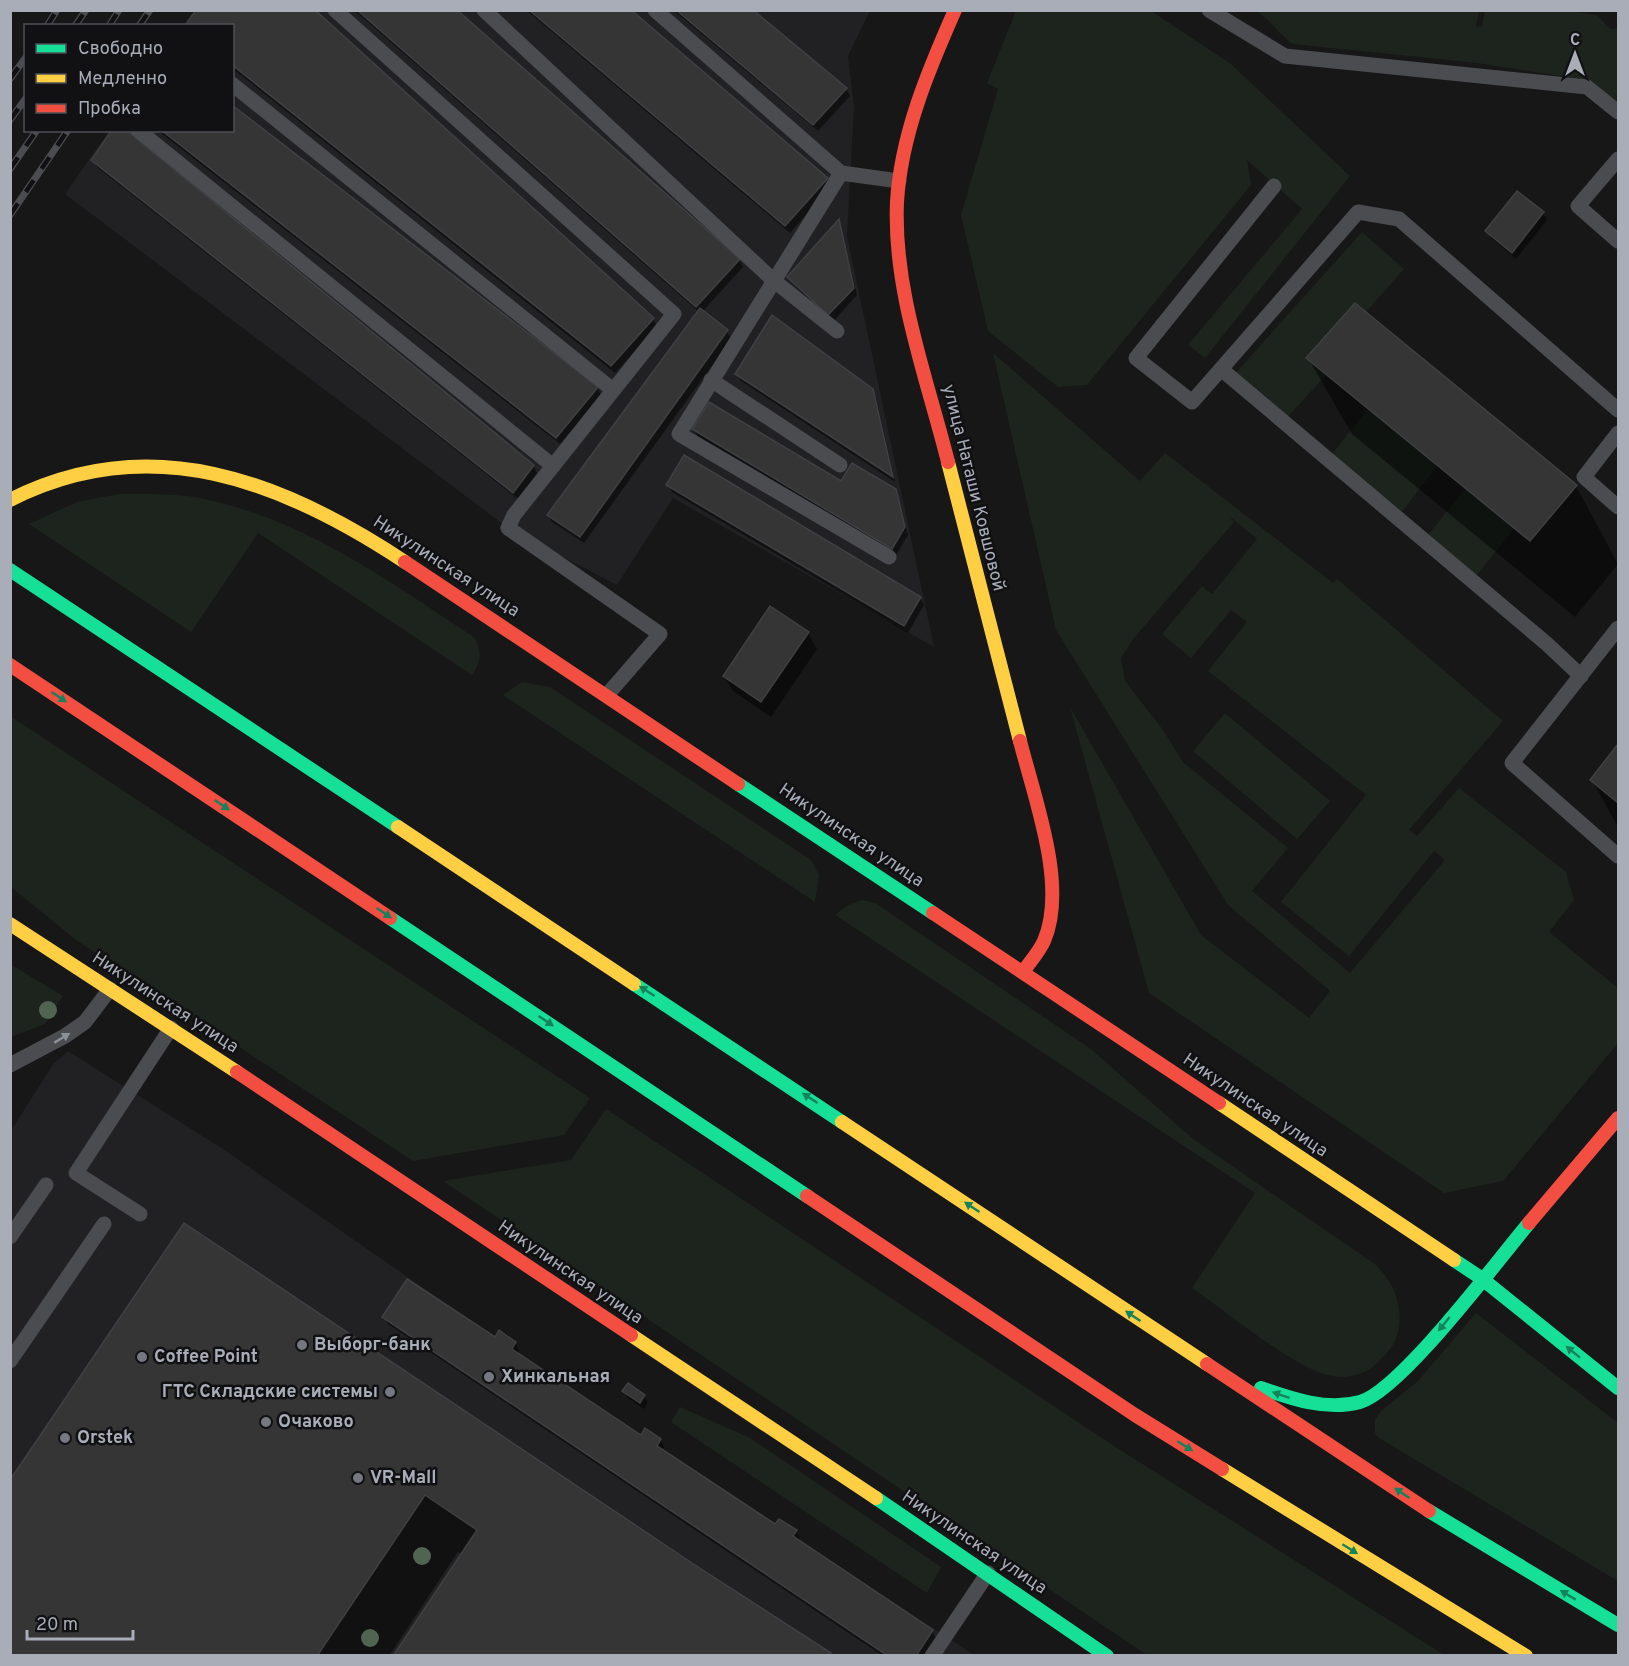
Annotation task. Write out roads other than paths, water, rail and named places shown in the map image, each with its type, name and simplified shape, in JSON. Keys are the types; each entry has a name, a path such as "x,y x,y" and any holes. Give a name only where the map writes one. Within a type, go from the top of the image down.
{"street":[{"name":"улица Наташи Ковшовой","path":"955,10 910,118 899,181 897,231 906,298 1048,851 1052,903 1044,941 1023,972"},
{"name":"Никулинская улица","path":"10,500 28,490 72,473 118,465 177,467 211,473 277,492 357,530 607,694 1480,1278 1618,1388"},
{"path":"10,570 815,1101 1182,1349 1436,1516 1618,1625"},
{"path":"10,665 1135,1415 1526,1656"},
{"name":"Никулинская улица","path":"10,924 171,1028 988,1573 1107,1656"},
{"path":"1218,1371 1288,1398 1338,1404 1362,1401 1385,1387 1414,1360 1480,1278 1516,1242 1618,1118"}],"lane":[{"path":"335,10 674,314 514,515 508,528 660,634 607,694"},
{"path":"484,10 774,280 837,332"},
{"path":"655,10 841,173 899,181"},
{"path":"1209,10 1285,56 1587,87 1618,112"},
{"path":"234,86 613,390"},
{"path":"140,132 553,466"},
{"path":"1618,159 1578,206 1618,241"},
{"path":"841,173 679,434 890,557"},
{"path":"1274,186 1136,358 1192,402 1358,212 1399,219 1618,410"},
{"path":"1221,369 1547,644 1581,676"},
{"path":"711,380 840,465"},
{"path":"1618,433 1584,477 1618,507"},
{"path":"1618,628 1512,763 1618,856"},
{"path":"10,1065 65,1036 85,1022 110,989"},
{"path":"140,1214 76,1173 171,1028"},
{"path":"10,1237 46,1185"},
{"path":"10,1361 104,1224"},
{"path":"932,1656 988,1573"}],"railway":[{"path":"48,24 57,10"},
{"path":"76,24 86,10"},
{"path":"110,24 119,10"},
{"path":"140,24 150,10"},
{"path":"10,79 24,60"},
{"path":"10,120 24,101"},
{"path":"10,169 36,132"},
{"path":"10,215 67,132"}],"place":[{"name":"Выборг-банк","path":"302,1345"},
{"name":"Coffee Point","path":"142,1357"},
{"name":"Хинкальная","path":"489,1377"},
{"name":"ГТС Складские системы","path":"390,1392"},
{"name":"Очаково","path":"266,1422"},
{"name":"Orstek","path":"65,1438"},
{"name":"VR-Mall","path":"358,1478"}]}
